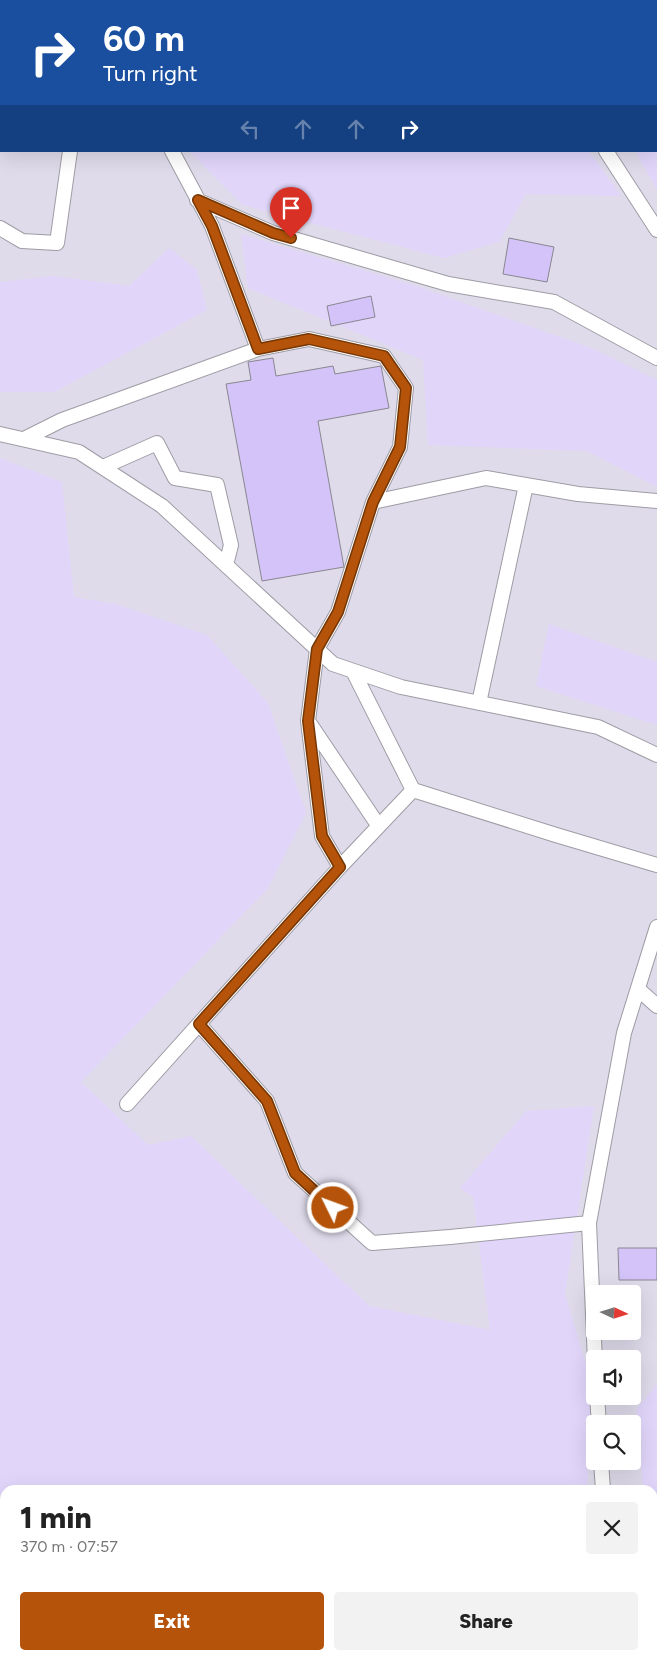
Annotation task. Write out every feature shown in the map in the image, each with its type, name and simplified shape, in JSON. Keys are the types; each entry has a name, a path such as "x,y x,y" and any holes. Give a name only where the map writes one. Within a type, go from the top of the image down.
{"lane":[{"path":"0,228 22,240 57,243 70,152"},
{"path":"173,152 212,226 258,349"},
{"path":"607,152 657,230"},
{"path":"198,200 273,233 448,284 554,302 657,358"},
{"path":"24,439 62,420 258,349 309,339 384,356 406,388 400,447 373,502 338,612 317,649 308,721 322,836 340,867"},
{"path":"0,434 79,452 162,506 333,664 401,688 598,727 657,755"},
{"path":"104,467 157,443 175,478 217,485 231,545 226,565"},
{"path":"373,502 486,478 578,494 657,501"},
{"path":"479,703 526,485"},
{"path":"353,671 413,790 657,865"},
{"path":"308,721 378,826"},
{"path":"127,1104 340,867 413,790"},
{"path":"594,1350 588,1223 624,1033 657,928"},
{"path":"638,988 657,1006"},
{"path":"199,1024 267,1101 295,1173 372,1243 588,1223"},
{"path":"602,1470 603,1485"}],"shaded area":[{"path":"0,152 657,152 657,1485 0,1485"},
{"path":"190,152 590,152 621,196 526,194 499,242 444,258 243,205"},
{"path":"636,152 657,152 657,190"},
{"path":"241,234 416,286 594,349 657,380 657,487 587,451 428,445 423,360 248,288"},
{"path":"169,248 197,270 207,310 54,392 0,392 0,282 53,276 129,286"},
{"path":"0,458 62,482 74,597 116,604 207,635 268,703 306,813 268,888 81,1082 148,1145 191,1136 369,1306 490,1330 473,1197 460,1188 526,1111 594,1106 565,1294 586,1365 586,1405 591,1405 591,1415 586,1415 587,1485 0,1485"},
{"path":"549,624 657,662 657,725 536,686"},
{"path":"657,1384 657,1485 643,1485 641,1415 636,1415 636,1410"}],"building":[{"path":"509,238 554,247 547,282 503,274"},
{"path":"371,296 375,317 331,326 327,306"},
{"path":"273,358 276,376 333,366 335,374 381,366 389,408 318,421 344,567 262,581 226,384 251,380 248,362"},
{"path":"618,1248 657,1248 657,1280 619,1280"}],"route":[{"path":"291,238 273,233 198,200 212,226 258,349 309,339 384,356 406,388 400,447 373,502 338,612 317,649 308,721 322,836 340,867 199,1024 267,1101 295,1173 333,1208"}]}
